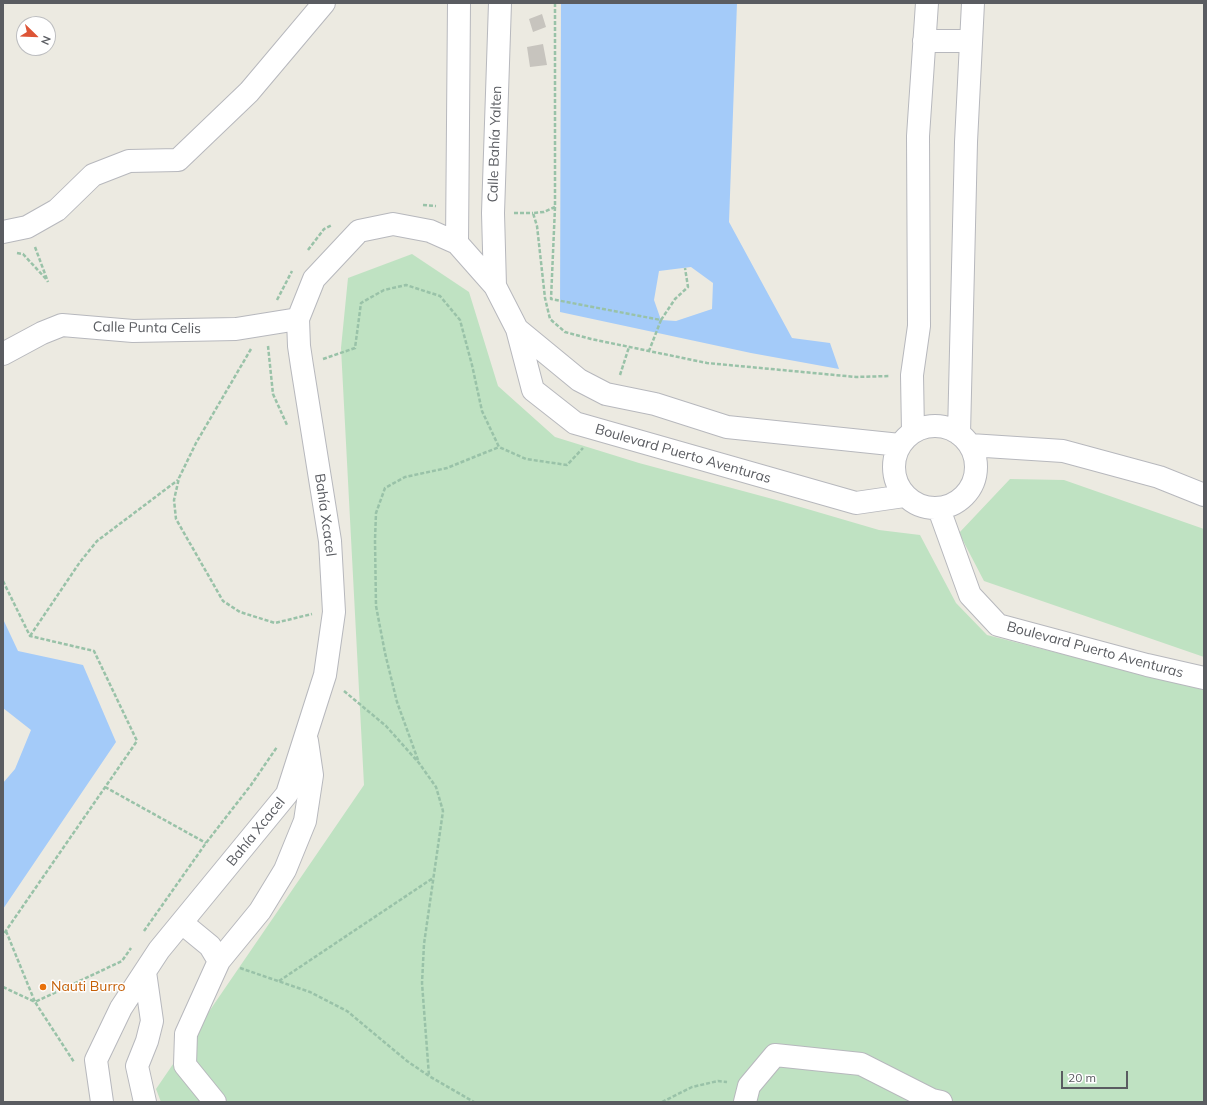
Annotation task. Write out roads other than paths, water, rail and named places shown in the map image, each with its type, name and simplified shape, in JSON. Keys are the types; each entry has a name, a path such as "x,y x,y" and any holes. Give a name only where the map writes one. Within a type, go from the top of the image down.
{"street":[{"path":"3,232 27,227 57,210 93,175 129,161 178,160 250,92 324,3"},
{"path":"457,243 458,3"},
{"name":"Calle Bahía Yalten","path":"495,286 493,213 500,3"},
{"path":"907,439 912,375 919,326 918,136 927,3"},
{"path":"965,440 966,142 973,3"},
{"path":"924,41 971,41"},
{"name":"Bahía Xcacel","path":"102,1102 96,1060 121,1008 159,950 287,794 325,675 334,612 330,541 299,346 298,319 314,279 359,231 393,224 430,231 457,243 495,286 517,329"},
{"name":"Calle Punta Celis","path":"3,354 42,333 62,325 133,331 236,329 298,319"},
{"path":"517,329 579,380 606,394 655,404 727,427 907,439"},
{"name":"Boulevard Puerto Aventuras","path":"517,329 533,390 575,423 856,503 904,496"},
{"path":"936,426 948,428 965,440 975,458 976,472 972,486 964,497 952,505 939,509 926,508 914,504 904,496 897,484 894,471 895,458 907,439 924,428 936,426"},
{"path":"965,440 1063,451 1159,477 1204,495"},
{"name":"Boulevard Puerto Aventuras","path":"939,509 970,595 998,625 1147,665 1204,678"},
{"path":"215,1102 185,1065 186,1034 219,961 260,911 285,870 305,821 312,775 306,734"},
{"path":"182,923 210,946 219,961"},
{"path":"145,972 152,1021 147,1041 137,1066 145,1102"},
{"path":"747,1094 775,1055 861,1064 934,1101"}],"water":[{"path":"561,3 737,3 729,222 792,338 830,343 839,369 751,353 560,312","holes":["691,267 713,283 712,309 676,321 661,320 654,300 659,271"]},
{"path":"3,619 18,651 83,665 116,742 3,909 3,783 15,769 31,730 3,708"}],"place":[{"name":"Nauti Burro","path":"43,987"}]}
